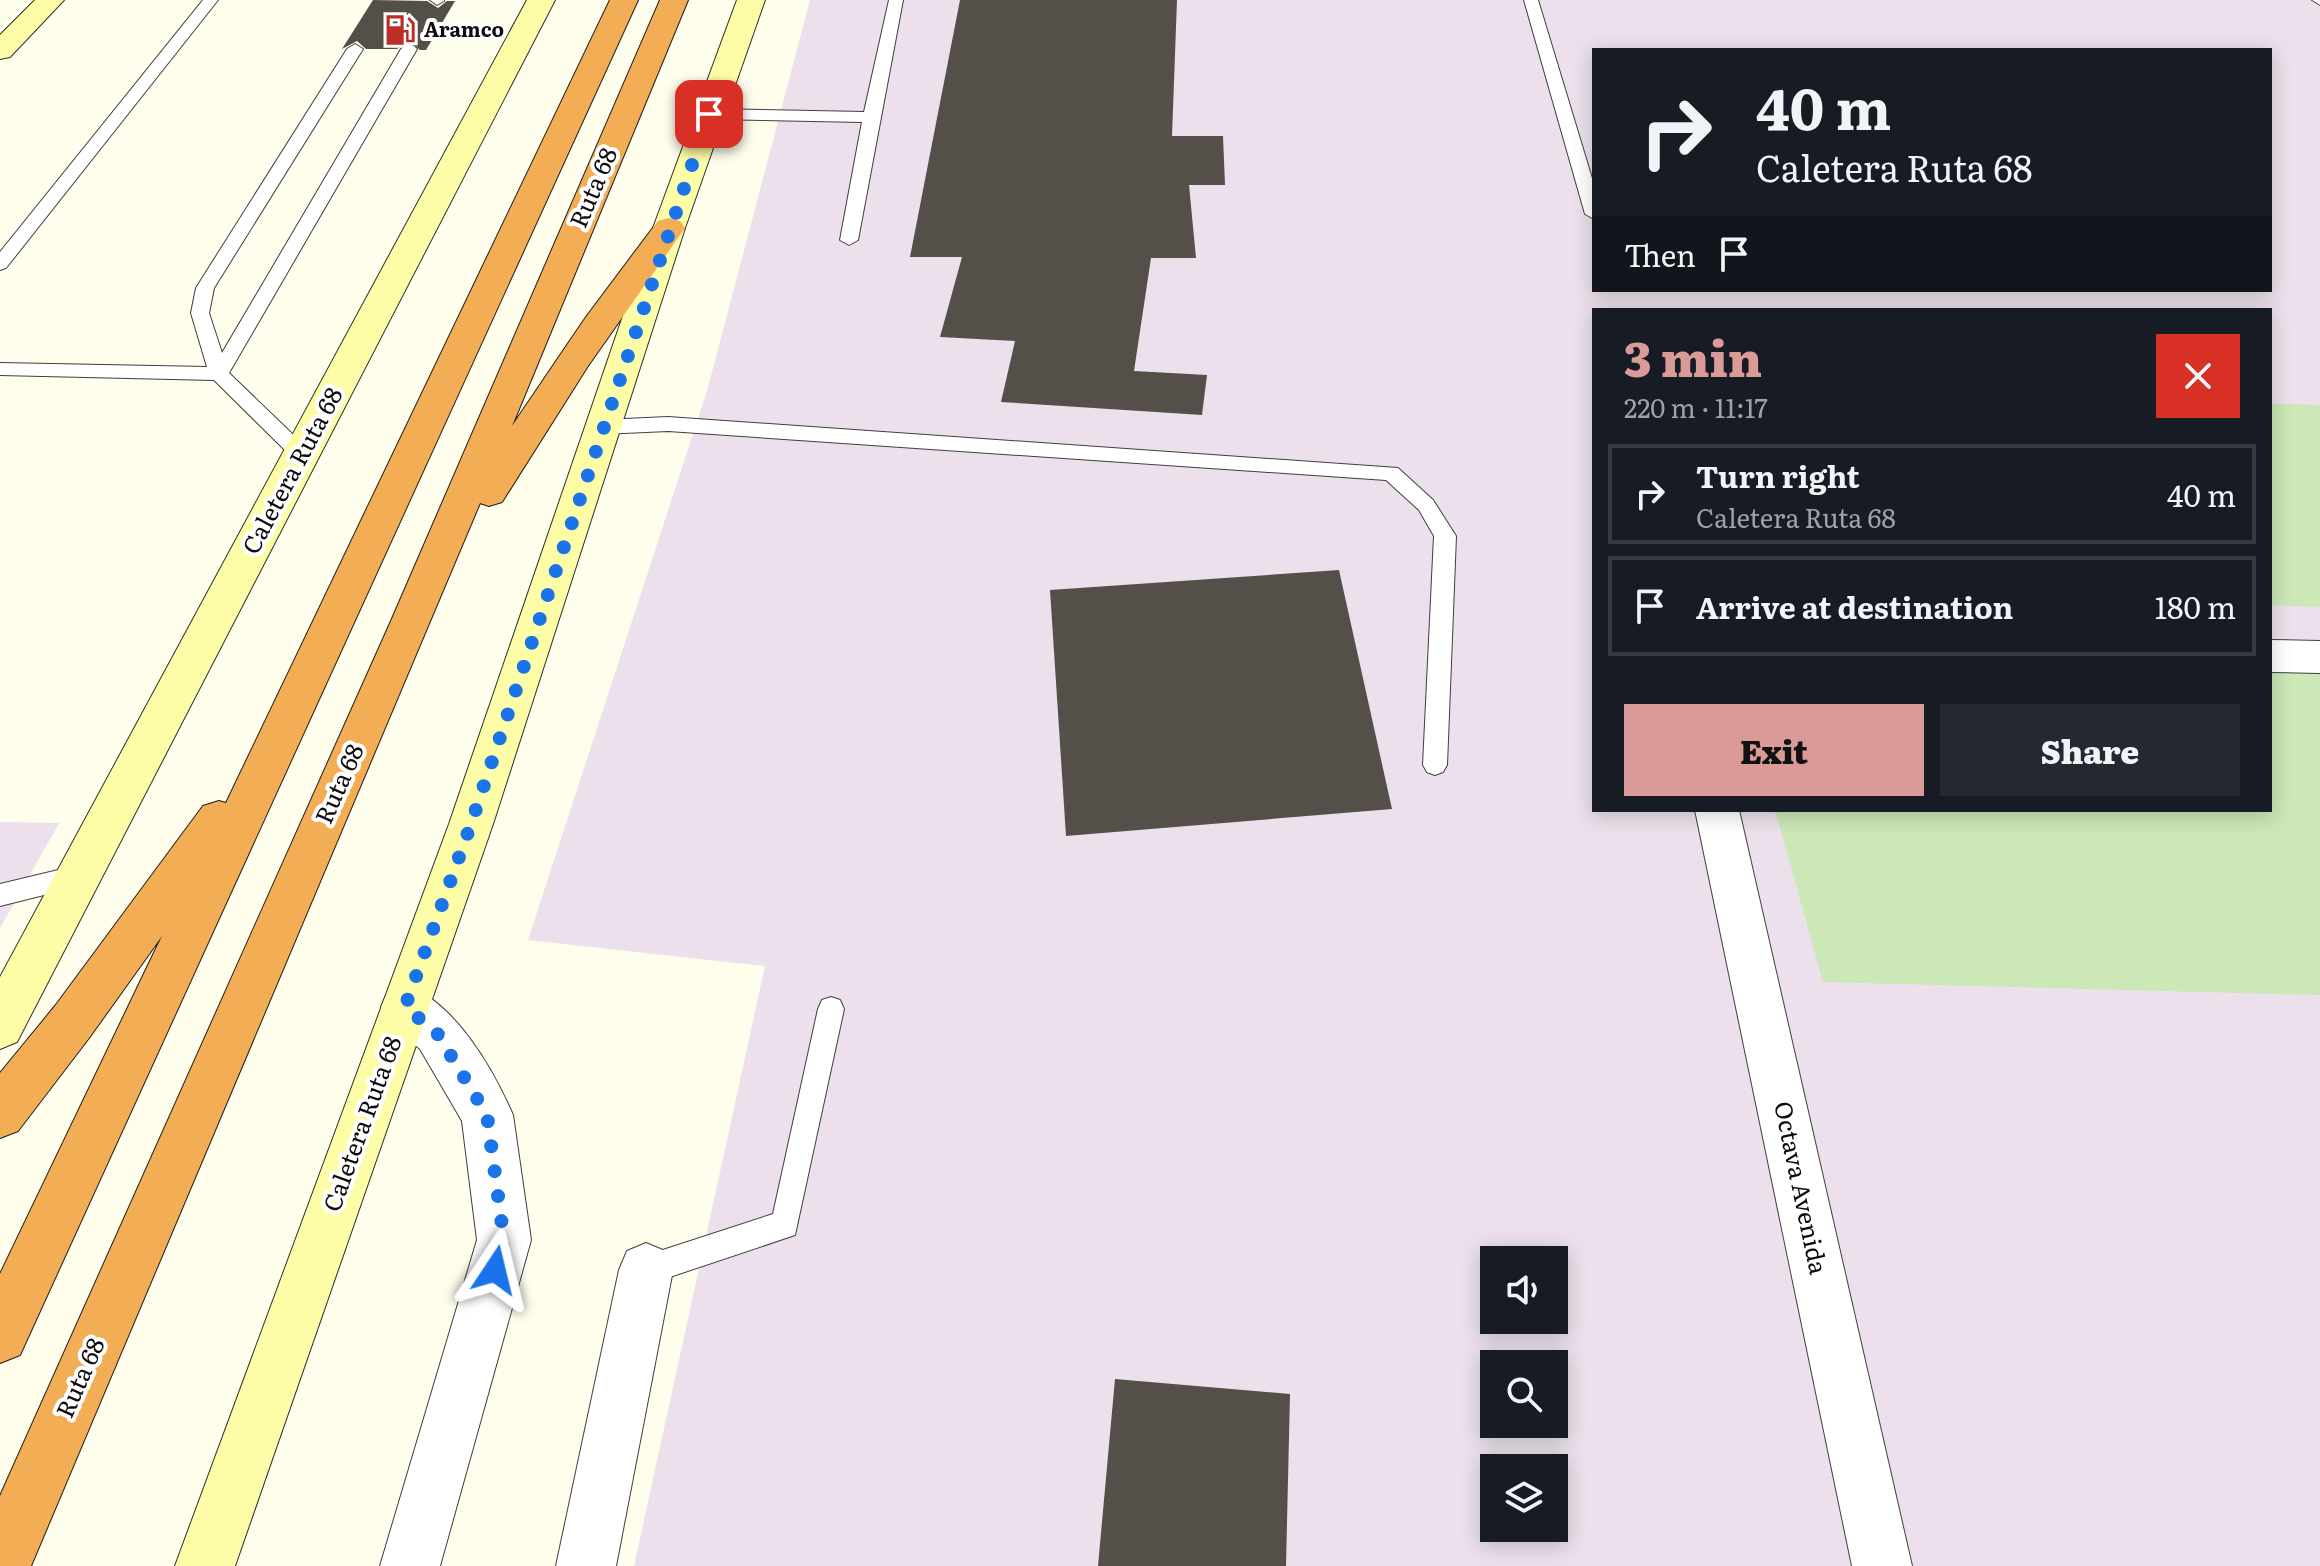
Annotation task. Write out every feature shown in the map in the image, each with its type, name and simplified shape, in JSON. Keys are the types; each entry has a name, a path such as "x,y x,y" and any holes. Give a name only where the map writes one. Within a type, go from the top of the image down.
{"highway":[{"path":"0,1335 624,0"},
{"name":"Ruta 68","path":"0,1566 411,621 674,0"},
{"path":"411,621 566,370 617,295 669,228"},
{"path":"0,1113 170,889 290,716"}],"main road":[{"path":"0,51 50,0"},
{"name":"Caletera Ruta 68","path":"0,1026 541,0"},
{"name":"Caletera Ruta 68","path":"205,1566 471,824 669,228 751,0"}],"street":[{"path":"2272,656 2320,657"},
{"name":"Octava Avenida","path":"1717,812 1882,1566"},
{"path":"405,1007 437,1033 487,1115 504,1240 410,1566"},
{"path":"586,1566 646,1270"}],"lane":[{"path":"0,264 211,0"},
{"path":"849,240 896,0"},
{"path":"1531,0 1592,207"},
{"path":"302,455 219,374 200,313 205,288 355,49"},
{"path":"219,374 409,49"},
{"path":"709,114 871,117"},
{"path":"0,369 219,374"},
{"path":"602,427 668,424 1391,473 1426,505 1445,536 1435,765"},
{"path":"0,895 79,876"},
{"path":"646,1270 785,1225 831,1009"}],"shaded area":[{"path":"810,0 2320,0 2320,1566 634,1566 765,966 528,940 707,391"},
{"path":"0,822 59,823 0,928"}],"green space":[{"path":"2272,404 2320,405 2320,607 2272,605"},
{"path":"2272,673 2320,673 2320,995 1823,982 1776,812 2272,812"}],"building":[{"path":"373,0 427,1 438,8 447,1 455,1 426,50 420,50 410,41 397,49 366,49 357,41 342,49"},
{"path":"960,0 1177,0 1172,136 1223,136 1225,185 1189,185 1196,258 1151,258 1134,371 1207,375 1202,415 1001,402 1015,341 940,337 962,257 910,257"},
{"path":"1339,570 1392,809 1066,836 1050,590"},
{"path":"1115,1379 1290,1394 1286,1566 1098,1566"}],"place":[{"name":"Aramco","path":"400,30"}],"route":[{"path":"495,1270 504,1240 487,1115 437,1033 405,1007 471,824 709,114"}]}
